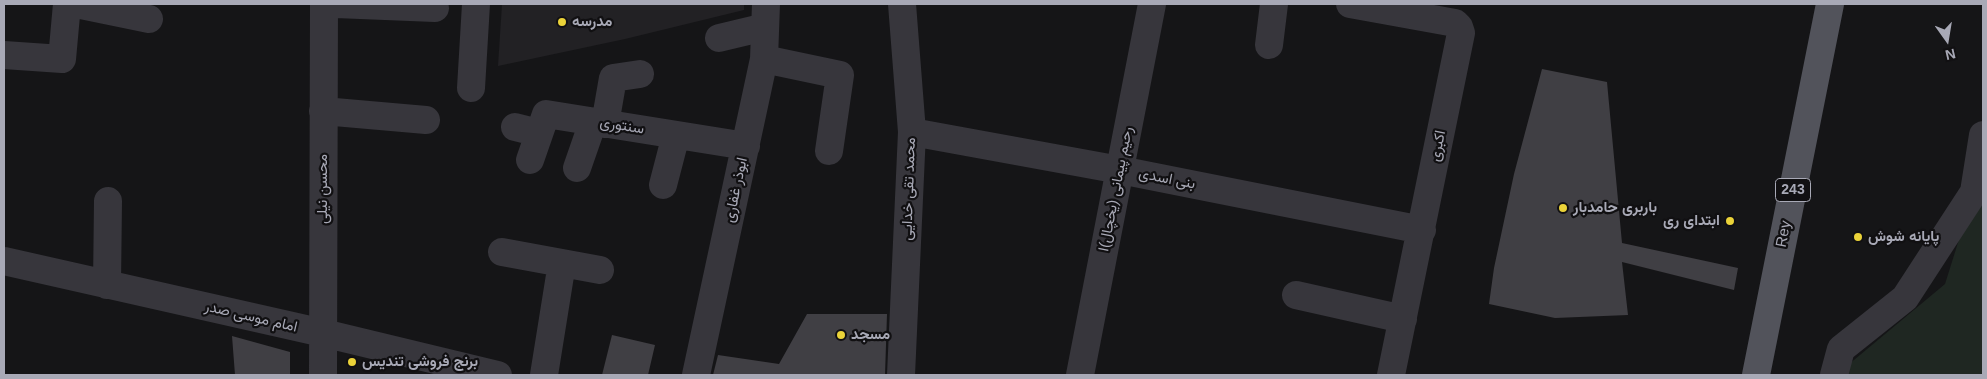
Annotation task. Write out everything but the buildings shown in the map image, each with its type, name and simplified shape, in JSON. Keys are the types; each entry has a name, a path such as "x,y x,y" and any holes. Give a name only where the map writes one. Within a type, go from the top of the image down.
{"main road":[{"name":"Rey","path":"1756,375 1830,4"}],"street":[{"path":"4,55 62,59 67,4"},
{"path":"76,4 149,19"},
{"name":"محسن نیلی","path":"323,375 324,4"},
{"path":"336,4 434,8"},
{"path":"471,88 476,4"},
{"name":"محمد تقی خدایی","path":"901,375 912,132 902,4"},
{"name":"رحیم پیمانی (یخچال)ا","path":"1080,375 1152,4"},
{"path":"1269,45 1274,4"},
{"name":"اکبری","path":"1350,4 1455,23 1461,32 1392,375"},
{"path":"720,38 765,15"},
{"name":"ابوذر غفاری","path":"696,375 764,59 765,15"},
{"path":"764,59 840,75 829,151"},
{"path":"577,168 599,123 613,78 640,74"},
{"path":"324,110 426,120"},
{"name":"سنتوری","path":"530,160 527,130 546,114 746,146"},
{"name":"بنی اسدی","path":"912,132 1120,170 1422,230"},
{"path":"1834,375 1841,349 1906,298 1974,192 1983,134"},
{"path":"663,185 676,135"},
{"path":"107,285 108,201"},
{"path":"502,252 600,270"},
{"name":"امام موسی صدر","path":"4,261 323,333 498,375"},
{"path":"544,375 562,263"},
{"path":"1296,295 1403,319"}],"shaded area":[{"name":"مدرسه","path":"502,4 744,4 744,10 625,39 498,66"},
{"path":"1983,163 1983,375 1841,375 1842,370 1945,284"}],"place":[{"name":"مدرسه","path":"562,22"},
{"name":"باربری حامدبار","path":"1563,208"},
{"name":"ابتدای ری","path":"1730,221"},
{"name":"پایانه شوش","path":"1858,237"},
{"name":"مسجد","path":"841,335"},
{"name":"برنج فروشی تندیس","path":"352,362"}]}
